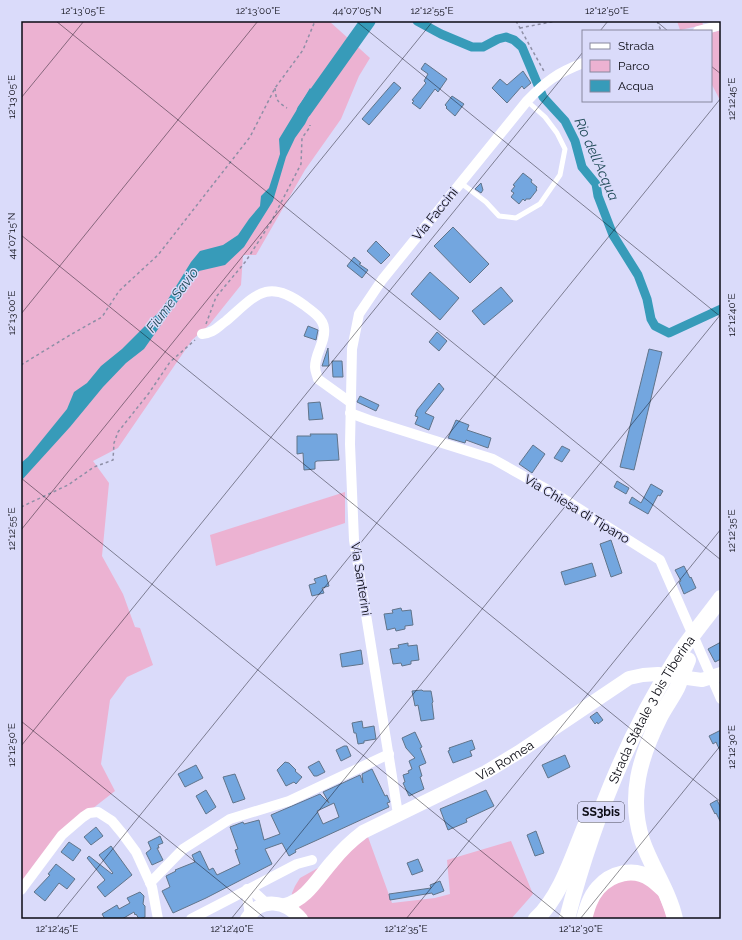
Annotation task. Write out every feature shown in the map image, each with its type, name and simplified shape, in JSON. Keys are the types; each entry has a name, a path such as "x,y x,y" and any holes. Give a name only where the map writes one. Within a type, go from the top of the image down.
{"highway":[{"name":"Strada Statale 3 bis Tiberina","path":"684,657 721,598"},
{"name":"Strada Statale 3 bis Tiberina","path":"684,657 721,615"},
{"path":"675,919 672,906 642,839 636,797 638,772 647,744 651,711 659,677 684,657"},
{"name":"Strada Statale 3 bis Tiberina","path":"567,919 586,855 608,792 632,737 651,711"},
{"name":"Strada Statale 3 bis Tiberina","path":"577,919 595,858 617,796 641,741 651,711"},
{"path":"536,919 544,912 558,889 602,789 651,711"},
{"path":"584,919 588,902 598,888 611,877 626,872 639,873 651,878 666,892"}],"main road":[{"name":"Via Romea","path":"285,905 294,903 307,894 349,843 363,832 486,772 629,678 658,674 702,680 717,675"},
{"name":"Via Romea","path":"301,919 307,894"},
{"name":"Via Romea","path":"267,904 276,903 285,905 294,911 301,919"},
{"path":"248,917 258,908 267,904"}],"street":[{"path":"702,30 721,25"},
{"name":"Via Faccini","path":"350,402 352,349 359,314 382,280 530,98 548,80 582,63"},
{"path":"202,334 212,332 254,296 269,291 286,294 303,304 320,320 324,328 315,366 318,379 350,402"},
{"name":"Via Santerini","path":"350,402 350,452 354,540 390,754 398,814"},
{"name":"Via Chiesa di Tipano","path":"350,413 493,459 559,496 660,560 717,675 721,698"},
{"path":"150,883 183,849 230,819 289,801 390,754"},
{"path":"21,890 62,834 89,813 98,812 112,821 136,852 150,883 158,919"},
{"path":"191,919 297,864 312,860"},
{"path":"248,889 254,892 267,904"},
{"path":"248,889 248,917"}],"lane":[{"path":"461,183 486,202 499,216 516,218 540,204 560,175 565,149 558,133 530,98"}],"path":[{"path":"21,365 102,317 119,291 158,254 250,137 275,88 303,50 315,21"},
{"path":"516,21 548,80"},
{"path":"520,28 556,21"},
{"path":"275,88 276,97 279,103 288,108"},
{"path":"21,507 68,486 94,467 113,460 114,443 118,432 170,362 202,334 216,297 246,261 274,216 301,164 302,138 310,125"}],"green space":[{"path":"21,21 329,21 370,58 359,76 341,119 305,170 256,255 243,255 241,285 209,325 192,340 118,448 93,461 109,483 102,556 123,594 135,627 140,628 153,665 127,677 110,700 101,764 115,791 60,834 21,884"},
{"path":"677,21 702,21 703,25 680,30"},
{"path":"721,30 721,102 712,85 712,33"},
{"path":"345,492 345,523 216,566 210,535"},
{"path":"368,837 392,903 435,898 450,894 447,860 511,841 533,894 511,919 298,919 291,903 292,893 300,878 352,849"},
{"path":"639,879 657,891 668,919 587,919 600,892 617,880"}],"water":[{"path":"310,88 320,100 314,106 305,124 295,138 286,157 273,201 244,247 225,265 199,271 144,349 126,363 103,387 70,427 21,481 21,463 28,457 67,409 74,392 87,383 101,366 122,349 162,309 191,262 200,251 223,245 238,235 260,206 261,196 269,188 280,154 279,139"}],"building":[{"path":"425,63 447,79 438,92 435,89 420,109 412,103 414,101 412,100 426,83 424,81 428,74 421,69"},
{"path":"523,71 531,83 524,89 522,86 507,103 492,88 500,79 507,85"},
{"path":"394,82 401,88 369,125 362,119"},
{"path":"452,96 464,104 455,116 446,108 447,107 445,105"},
{"path":"523,173 532,180 531,182 537,187 537,190 530,199 526,199 525,201 523,199 519,204 511,197 514,193 511,191 515,186 513,185"},
{"path":"481,183 483,190 481,193 475,189"},
{"path":"453,227 489,264 470,283 434,246"},
{"path":"376,241 390,255 381,264 367,251"},
{"path":"354,257 361,263 359,264 368,270 362,278 347,266"},
{"path":"430,272 459,298 440,320 411,294"},
{"path":"501,287 513,301 484,325 472,311"},
{"path":"308,326 318,330 316,340 304,336"},
{"path":"437,332 447,341 439,351 429,342"},
{"path":"328,348 329,366 322,366"},
{"path":"649,349 662,352 634,470 620,467"},
{"path":"332,361 342,361 343,377 333,377"},
{"path":"439,383 444,389 425,413 434,417 429,430 415,424 418,417 415,416 417,410"},
{"path":"360,396 379,405 376,411 357,402"},
{"path":"320,402 323,419 309,420 308,403"},
{"path":"456,420 469,425 467,430 491,438 488,448 466,440 465,443 448,438"},
{"path":"310,434 337,434 339,460 317,461 315,462 315,469 304,470 303,453 297,454 297,436 311,436"},
{"path":"533,445 545,454 532,473 519,464"},
{"path":"562,446 570,450 562,462 554,458"},
{"path":"617,481 629,488 626,494 614,487"},
{"path":"651,484 663,491 660,496 658,495 648,514 629,503 632,497 641,503"},
{"path":"611,540 622,573 611,577 600,544"},
{"path":"592,563 596,576 565,585 561,572"},
{"path":"684,566 696,588 684,594 679,582 681,581 675,570"},
{"path":"326,575 329,586 322,588 324,593 312,596 309,585 316,583 314,579"},
{"path":"401,608 402,611 411,610 413,625 405,626 405,629 396,631 395,628 387,630 384,614 393,613 392,610"},
{"path":"721,642 721,659 715,662 708,649"},
{"path":"408,643 408,646 417,645 419,660 411,661 411,664 402,666 401,663 393,664 390,649 399,648 398,645"},
{"path":"361,650 363,664 342,667 340,654"},
{"path":"412,691 431,691 434,719 421,721 418,705 415,706"},
{"path":"597,712 603,720 598,724 597,722 595,724 590,717"},
{"path":"362,721 363,728 374,726 376,739 364,741 364,743 358,744 352,723"},
{"path":"721,730 721,753 716,742 713,744 709,736"},
{"path":"415,732 422,747 420,748 426,763 419,766 422,776 420,777 424,789 409,796 403,783 405,782 403,775 409,773 408,771 412,769 409,761 415,758 406,748 402,738"},
{"path":"472,740 475,749 470,751 472,756 453,763 448,751 450,750 449,748"},
{"path":"347,746 351,756 341,761 336,750"},
{"path":"565,755 570,767 548,778 542,765"},
{"path":"319,761 325,772 314,776 308,767"},
{"path":"285,762 289,763 302,777 296,784 294,782 286,786 277,770"},
{"path":"196,765 203,778 185,787 178,774"},
{"path":"372,769 385,796 387,795 390,802 387,803 389,807 295,850 296,852 289,856 282,843 265,849 272,864 173,913 162,891 170,887 166,876 176,871 175,870 195,862 192,855 200,851 209,870 213,868 217,875 240,864 235,850 238,849 230,827 243,822 244,824 259,820 264,840 280,834 271,815 320,794 329,803 323,792 360,775 363,783 362,774","holes":["334,803 339,817 323,824 317,811"]},
{"path":"235,774 245,799 233,803 223,777"},
{"path":"206,790 216,807 206,814 196,796"},
{"path":"486,790 494,806 466,819 467,822 448,830 440,809"},
{"path":"717,800 721,808 721,823 710,804"},
{"path":"96,827 103,836 91,845 84,837"},
{"path":"536,831 544,853 535,856 527,835"},
{"path":"160,836 163,843 158,845 159,848 157,848 163,860 152,865 146,853 151,849 148,842"},
{"path":"69,842 81,850 73,861 61,852"},
{"path":"111,846 132,875 105,897 97,887 105,880 87,858 89,856 112,874 113,873 99,855"},
{"path":"418,859 423,871 412,875 407,863"},
{"path":"56,864 75,879 67,889 59,883 45,901 34,892 50,875 48,874"},
{"path":"440,881 444,891 433,895 432,893 390,900 389,894 431,888 430,885"},
{"path":"140,892 144,896 143,904 145,906 145,917 139,919 134,912 122,919 105,919 102,914 117,905 119,909 130,903 127,898"}],"waterway":[{"name":"Fiume Savio","path":"304,111 368,21"},
{"name":"Rio dell'Acqua","path":"417,21 441,34 472,47 483,47 498,39 506,37 514,40 522,47 543,97 565,121 575,141 582,167 596,184 598,196 613,235 638,275 647,299 651,319 655,326 669,333 721,309"}]}
